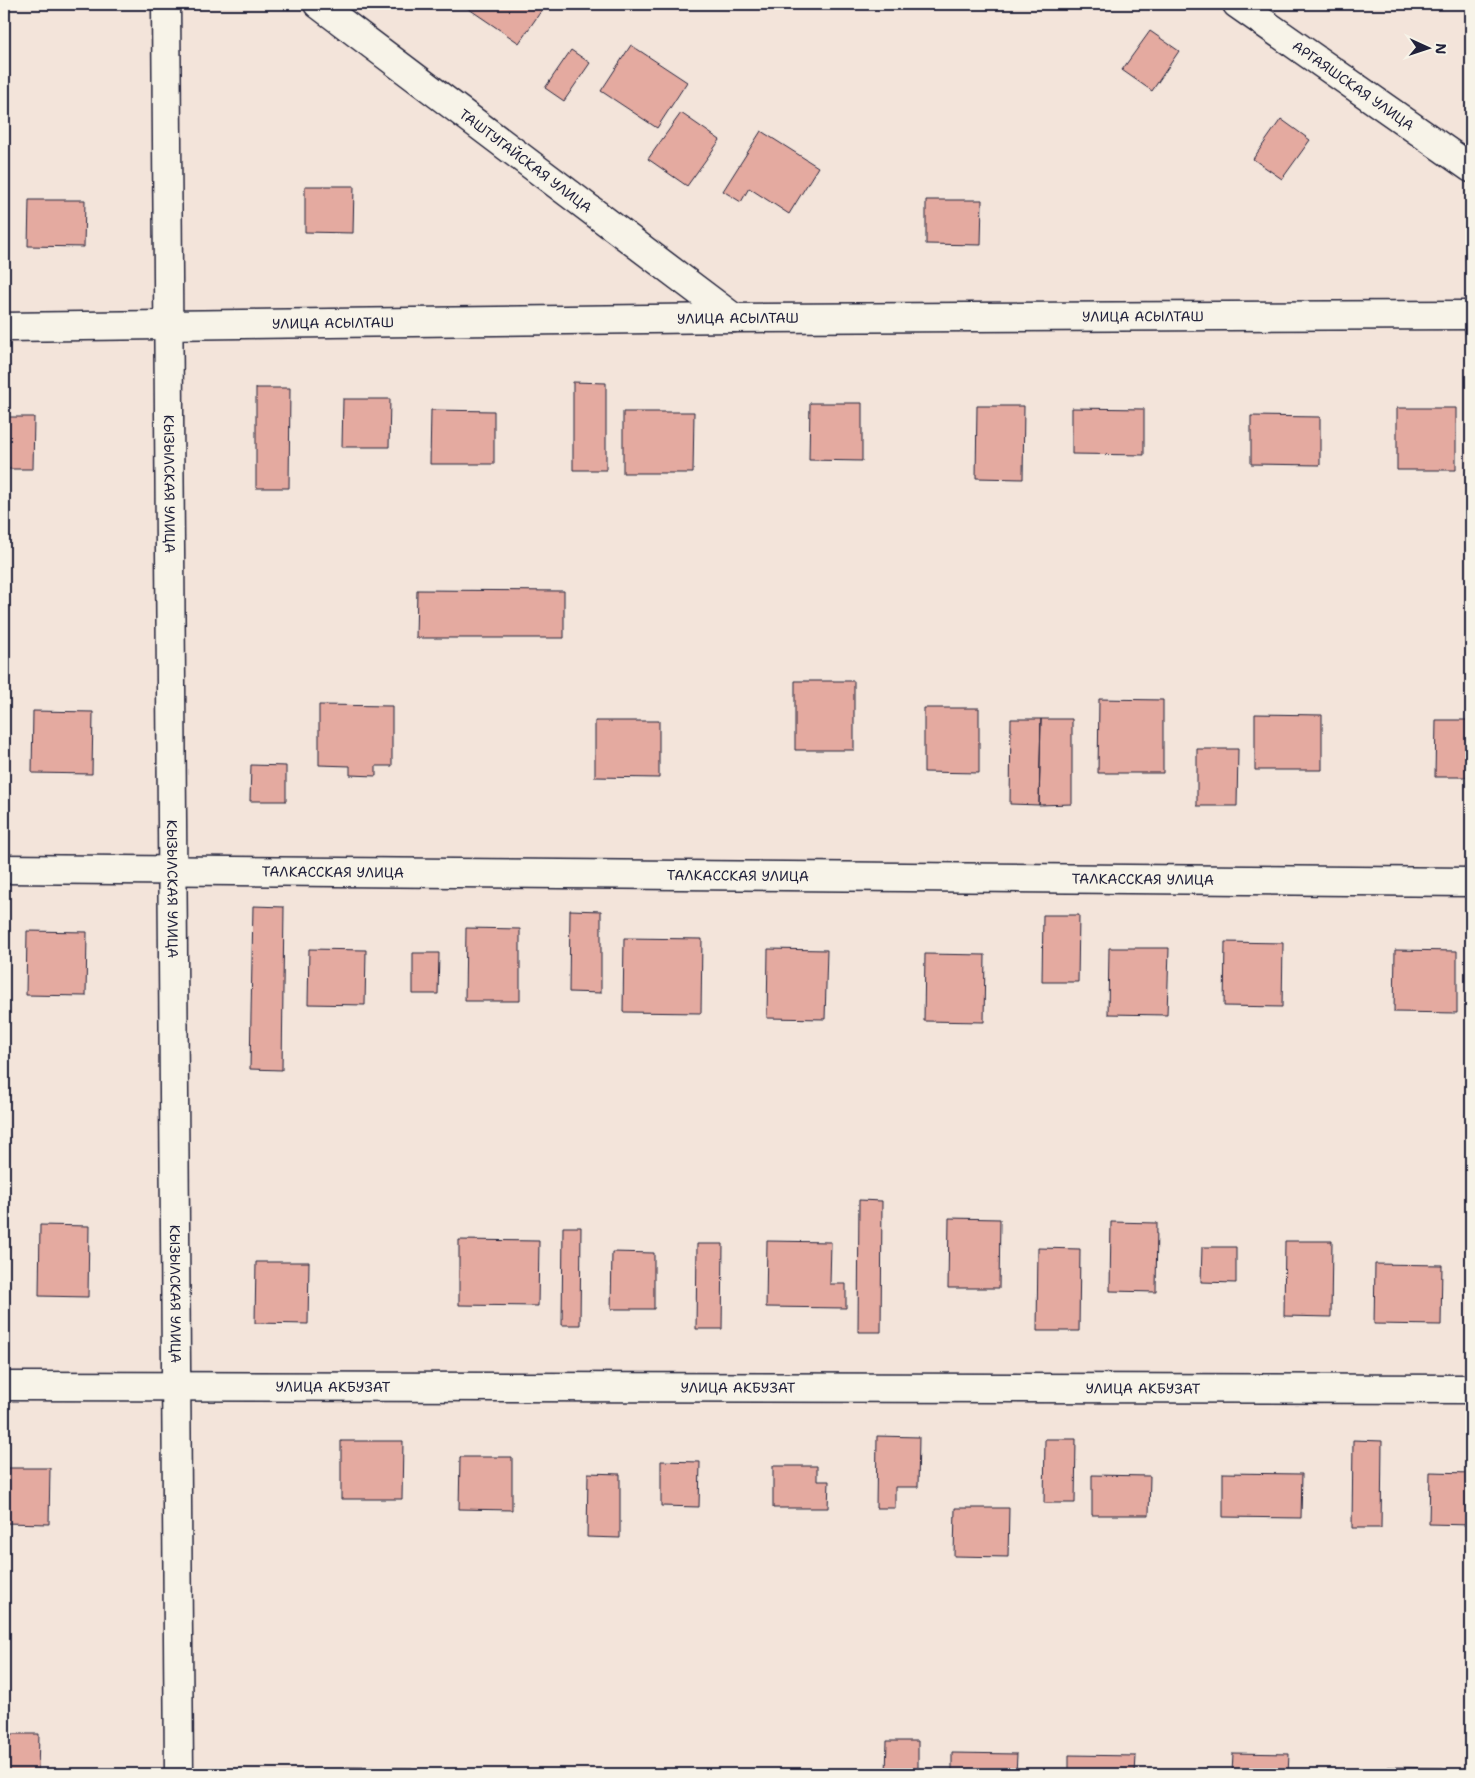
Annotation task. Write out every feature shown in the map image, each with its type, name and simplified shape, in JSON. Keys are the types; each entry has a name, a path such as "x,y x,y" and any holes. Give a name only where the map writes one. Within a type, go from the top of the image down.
{"street":[{"name":"КЫЗЫЛСКАЯ УЛИЦА","path":"166,4 179,1774"},
{"name":"ТАШТУГАЙСКАЯ УЛИЦА","path":"318,4 734,318"},
{"name":"АРГАЯШСКАЯ УЛИЦА","path":"1237,4 1471,168"},
{"name":"УЛИЦА АСЫЛТАШ","path":"4,326 168,326 734,318 1471,315"},
{"name":"ТАЛКАССКАЯ УЛИЦА","path":"4,869 1471,882"},
{"name":"УЛИЦА АКБУЗАТ","path":"4,1386 1471,1389"}],"building":[{"path":"468,4 546,4 519,43 466,7"},
{"path":"1150,31 1179,51 1152,91 1122,70"},
{"path":"631,45 687,82 657,128 601,91"},
{"path":"571,50 590,63 564,101 545,88"},
{"path":"681,113 720,140 687,186 648,159"},
{"path":"1281,119 1310,140 1282,179 1253,159"},
{"path":"761,131 818,167 789,214 749,188 741,202 723,191"},
{"path":"305,186 354,186 353,233 305,232"},
{"path":"29,200 85,200 84,247 28,246"},
{"path":"926,200 982,200 981,245 926,244"},
{"path":"573,382 606,383 606,470 573,470"},
{"path":"256,388 290,388 289,488 256,488"},
{"path":"343,399 390,399 389,447 342,447"},
{"path":"810,403 862,403 862,461 809,460"},
{"path":"977,406 1024,406 1023,479 976,478"},
{"path":"1072,408 1144,409 1144,455 1072,454"},
{"path":"1397,408 1456,408 1456,470 1397,470"},
{"path":"431,410 494,411 494,464 430,464"},
{"path":"623,412 694,412 693,473 623,473"},
{"path":"1251,416 1320,417 1320,465 1251,464"},
{"path":"4,417 34,417 33,469 4,469"},
{"path":"417,590 564,591 564,638 416,638"},
{"path":"795,681 854,681 854,750 795,750"},
{"path":"1099,699 1163,700 1163,773 1098,773"},
{"path":"319,705 392,706 392,766 376,766 376,776 350,775 350,766 319,765"},
{"path":"924,708 979,708 979,773 924,772"},
{"path":"33,711 93,712 92,774 32,773"},
{"path":"1255,714 1322,715 1322,770 1255,770"},
{"path":"1011,719 1041,719 1039,805 1010,804"},
{"path":"1041,719 1072,719 1072,804 1039,805"},
{"path":"1436,720 1471,720 1471,777 1435,777"},
{"path":"595,721 659,721 659,778 595,777"},
{"path":"1197,749 1238,749 1237,806 1197,806"},
{"path":"251,765 286,766 286,801 250,801"},
{"path":"253,906 284,907 282,1070 250,1069"},
{"path":"570,910 601,911 601,993 569,992"},
{"path":"1043,915 1079,915 1078,982 1042,982"},
{"path":"466,928 520,929 520,1001 465,1001"},
{"path":"27,931 87,932 86,996 26,995"},
{"path":"624,938 702,939 701,1013 623,1012"},
{"path":"1225,942 1283,943 1282,1007 1224,1006"},
{"path":"1109,948 1169,948 1167,1015 1108,1014"},
{"path":"309,949 366,950 365,1005 308,1004"},
{"path":"768,949 827,950 825,1019 767,1018"},
{"path":"1395,950 1457,951 1457,1013 1394,1012"},
{"path":"413,953 439,953 438,994 413,994"},
{"path":"925,954 985,955 984,1022 924,1021"},
{"path":"859,1200 882,1201 881,1332 858,1332"},
{"path":"949,1218 1000,1219 999,1288 948,1288"},
{"path":"1111,1222 1157,1223 1156,1292 1110,1291"},
{"path":"40,1225 89,1226 88,1297 39,1296"},
{"path":"563,1227 581,1227 580,1325 562,1325"},
{"path":"459,1240 539,1241 538,1306 459,1305"},
{"path":"767,1241 831,1242 830,1284 846,1284 846,1308 766,1307"},
{"path":"1285,1241 1332,1241 1331,1317 1284,1316"},
{"path":"697,1244 723,1244 722,1329 696,1329"},
{"path":"1202,1247 1236,1247 1236,1283 1201,1282"},
{"path":"1038,1248 1080,1249 1079,1331 1037,1331"},
{"path":"612,1252 654,1253 654,1309 611,1309"},
{"path":"256,1262 309,1262 308,1324 255,1323"},
{"path":"1375,1264 1442,1265 1441,1325 1374,1324"},
{"path":"1471,1281 1471,1333 1470,1333"},
{"path":"877,1436 919,1437 918,1487 895,1487 895,1508 876,1508"},
{"path":"1045,1439 1076,1439 1075,1503 1044,1503"},
{"path":"1353,1440 1382,1441 1381,1528 1352,1528"},
{"path":"341,1441 403,1441 402,1499 341,1499"},
{"path":"460,1457 512,1457 512,1510 459,1509"},
{"path":"661,1461 700,1462 699,1507 661,1506"},
{"path":"773,1466 817,1466 817,1481 829,1481 828,1508 773,1508"},
{"path":"4,1468 50,1468 49,1524 4,1523"},
{"path":"1430,1472 1471,1473 1471,1525 1429,1524"},
{"path":"588,1473 620,1474 620,1538 587,1537"},
{"path":"1223,1473 1302,1474 1301,1518 1223,1517"},
{"path":"1092,1475 1150,1476 1149,1515 1092,1515"},
{"path":"955,1508 1009,1508 1008,1557 954,1556"},
{"path":"4,1734 39,1734 38,1774 4,1774"},
{"path":"887,1741 918,1741 918,1774 886,1774"},
{"path":"952,1753 1017,1754 1016,1774 952,1774"},
{"path":"1233,1753 1289,1754 1288,1774 1232,1774"},
{"path":"1069,1755 1136,1756 1135,1774 1069,1774"},
{"path":"346,1767 412,1768 412,1774 345,1774"},
{"path":"1388,1767 1443,1768 1443,1774 1388,1774"}]}
